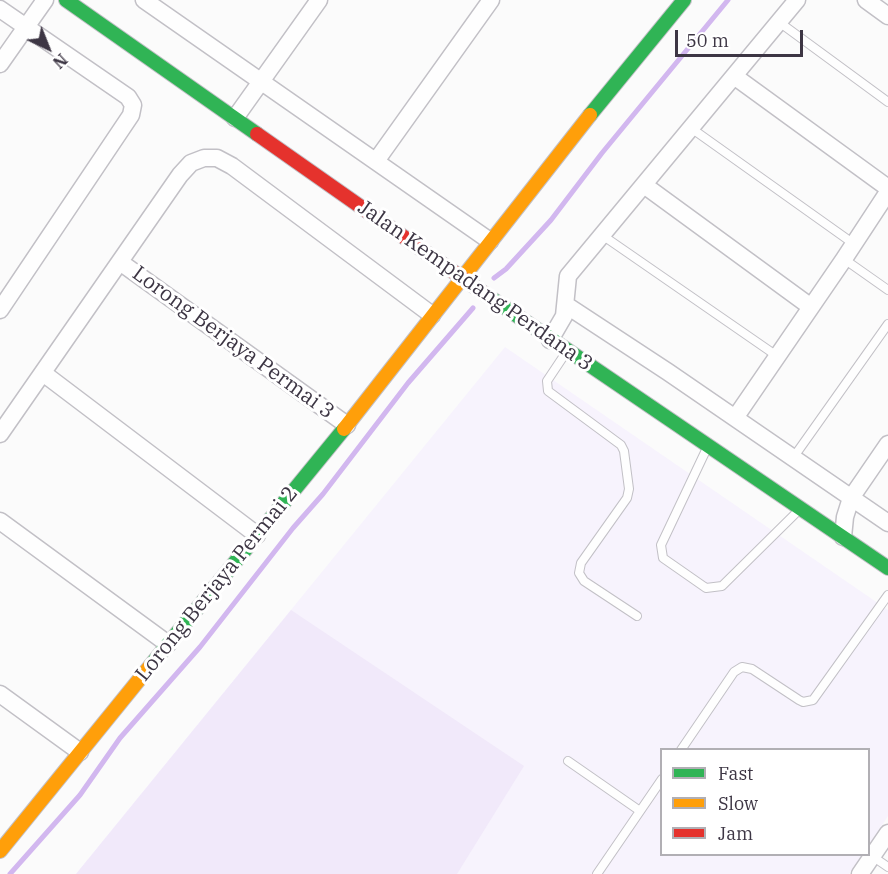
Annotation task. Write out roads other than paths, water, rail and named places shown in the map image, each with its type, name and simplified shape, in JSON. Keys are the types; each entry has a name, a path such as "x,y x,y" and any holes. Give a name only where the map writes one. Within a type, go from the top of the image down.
{"street":[{"path":"0,64 45,0"},
{"name":"Jalan Kempadang Perdana 3","path":"66,0 550,340 888,568"},
{"path":"144,0 490,241"},
{"path":"235,118 319,0"},
{"path":"376,160 491,0"},
{"name":"Lorong Berjaya Permai 2","path":"0,851 346,425 490,241 684,0"},
{"name":"Jalan Kempadang Perdana 3","path":"797,0 568,276 565,310 735,418 888,523"},
{"path":"866,0 888,16"},
{"path":"0,9 128,97 133,105 133,110 0,310"},
{"path":"734,76 888,190 844,260 735,418"},
{"path":"0,435 191,163 204,158 217,158 232,166 432,315"},
{"path":"644,185 811,308"},
{"name":"Lorong Berjaya Permai 3","path":"120,262 346,425"},
{"path":"550,340 565,310"},
{"path":"43,373 257,535"},
{"path":"843,537 845,517 851,498 888,444"},
{"path":"0,520 168,644"},
{"path":"0,694 80,752"},
{"path":"860,874 888,833"}],"lane":[{"path":"779,22 888,102"},
{"path":"691,128 854,244"},
{"path":"602,235 777,356"},
{"path":"844,260 888,290"},
{"path":"793,458 888,324"},
{"path":"567,351 547,381 548,391 621,445 624,451 629,489 627,498 581,563 579,573 584,581 637,616"},
{"path":"708,445 661,545 663,558 706,588 722,586 800,509"},
{"path":"682,748 734,672 742,667 752,669 803,702 813,700 888,595"},
{"path":"568,761 640,811"},
{"path":"597,874 660,782"},
{"path":"872,856 888,867"}],"waterway":[{"path":"494,278 506,269 551,220 602,153 728,0"},
{"path":"10,874 80,795 120,738 200,647 293,528 323,494 408,383 473,308"}]}
